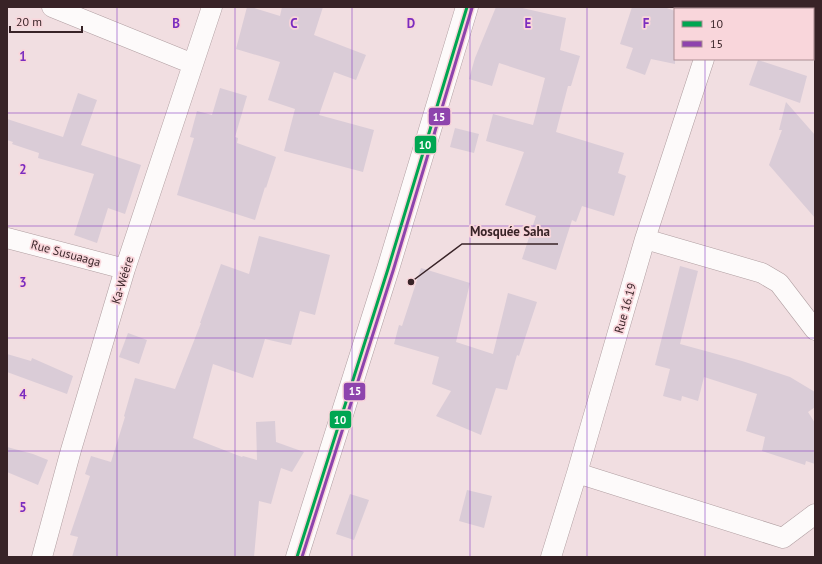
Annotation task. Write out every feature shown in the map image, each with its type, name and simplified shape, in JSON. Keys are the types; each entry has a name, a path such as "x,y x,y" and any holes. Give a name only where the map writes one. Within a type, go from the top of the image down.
{"street":[{"path":"52,7 193,64"},
{"name":"Ka-Wéére","path":"42,557 71,450 125,269 212,7"},
{"path":"297,557 388,269 467,7"},
{"name":"Rue 16.19","path":"550,557 578,473 646,239 704,60"},
{"name":"Rue Susuaaga","path":"7,238 125,269"},
{"path":"646,239 762,273 779,283 815,330"},
{"path":"578,473 783,538 815,514"}],"building":[{"path":"247,7 280,16 282,7 323,7 314,35 366,55 356,80 334,72 319,115 374,130 363,172 284,151 295,109 268,100 280,62 236,49"},
{"path":"496,7 518,7 566,18 560,50 580,56 571,86 568,86 556,132 624,153 618,173 626,176 614,216 582,206 576,222 572,220 556,270 522,259 536,216 505,205 524,152 486,141 493,114 533,125 545,78 499,63 492,86 469,79 475,58"},
{"path":"632,7 664,7 674,11 675,64 651,59 645,75 626,68 633,48 620,44"},
{"path":"758,60 807,76 800,103 749,85"},
{"path":"220,88 247,96 235,137 238,138 237,143 276,157 255,220 177,195 194,138 190,137 197,111 212,115"},
{"path":"78,93 97,100 81,145 141,165 125,214 108,208 97,243 74,235 94,174 38,158 39,153 12,144 13,142 7,140 7,119 63,137"},
{"path":"786,102 815,135 815,218 769,165 782,130 779,130"},
{"path":"455,128 479,134 474,153 450,147"},
{"path":"259,236 330,255 315,315 300,311 291,345 265,339 253,378 213,364 193,438 242,457 257,460 256,422 275,421 276,442 304,452 292,472 281,468 271,504 259,501 254,557 72,557 78,537 70,535 90,476 85,474 91,456 111,462 135,378 175,389 201,323 221,264 249,274"},
{"path":"680,266 698,271 680,344 742,361 790,377 815,392 815,407 808,412 815,423 815,464 806,461 805,465 762,451 765,437 746,431 757,394 704,377 698,401 682,396 681,401 663,396 670,369 655,365"},
{"path":"421,268 470,283 456,342 493,354 508,293 537,302 519,356 517,355 507,390 496,388 481,435 436,416 451,391 432,384 439,357 394,344 399,325 402,326"},
{"path":"128,333 147,340 139,364 119,357"},
{"path":"7,354 31,361 32,358 73,376 67,394 7,372"},
{"path":"7,447 48,460 38,485 7,472"},
{"path":"467,490 492,496 484,528 459,521"},
{"path":"350,494 369,500 354,540 336,534"}],"transit line":[{"name":"10","path":"297,557 388,269 467,7"},
{"name":"15","path":"302,557 393,271 472,8"}],"place":[{"name":"Mosquée Saha","path":"411,282"}]}
